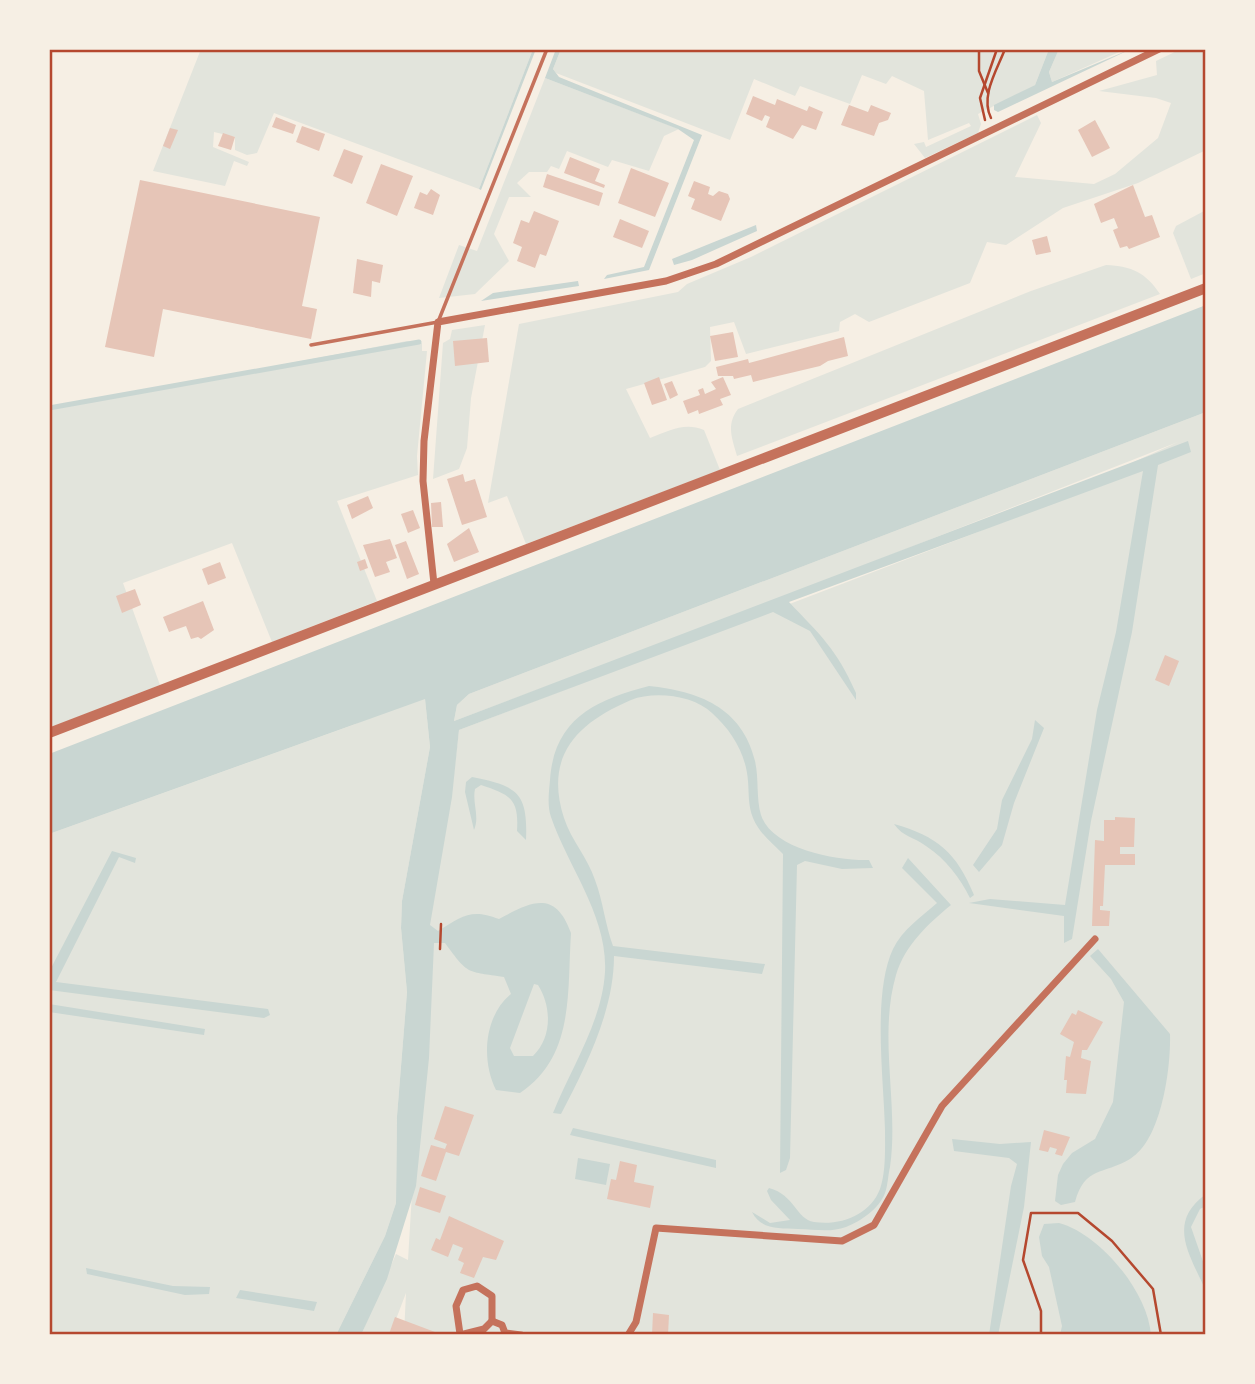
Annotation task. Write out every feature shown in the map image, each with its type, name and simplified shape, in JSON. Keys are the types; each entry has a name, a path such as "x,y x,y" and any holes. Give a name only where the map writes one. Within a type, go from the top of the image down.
{"street":[{"path":"434,584 423,481 426,415 438,322 666,281 716,264 1159,49"},
{"path":"49,733 1206,288"},
{"path":"628,1335 636,1322 656,1228 842,1241 873,1225 942,1106 1095,939"},
{"path":"477,1286 492,1296 492,1321 484,1329 460,1335 456,1306 463,1290 477,1286"},
{"path":"492,1321 502,1325 505,1333 521,1335"}],"lane":[{"path":"311,345 438,322 547,49"}],"path":[{"path":"979,49 979,71 988,93"},
{"path":"990,132 979,104 997,49"},
{"path":"999,128 989,116 986,104 1005,49"},
{"path":"440,949 441,924"},
{"path":"1041,1335 1041,1311 1023,1260 1031,1213 1045,1212 1077,1213 1112,1241 1153,1289 1161,1335"}],"shaded area":[{"path":"201,49 533,49 479,189 274,113 257,153 247,155 235,150 235,137 214,132 213,147 249,162 247,166 234,161 225,186 153,171"},
{"path":"533,49 536,49 481,190 479,189"},
{"path":"556,49 561,49 553,69 559,77 702,135 649,270 604,279 607,275 644,267 694,140 678,129 545,78"},
{"path":"561,49 1049,49 1035,85 978,114 981,124 978,133 925,158 914,144 924,142 926,147 971,126 969,123 928,140 924,91 892,76 886,84 862,75 850,104 800,86 795,96 754,79 730,140 556,73 553,69"},
{"path":"1049,49 1059,49 1049,72 1052,82 1131,49 998,112 994,110 994,105 1035,85"},
{"path":"1059,49 1126,49 1052,82 1049,72"},
{"path":"1181,49 1206,49 1206,150 1138,183 1063,208 1006,245 987,242 970,283 869,322 855,314 840,322 839,331 746,354 734,322 710,327 711,361 705,367 626,389 650,438 683,427 704,430 720,470 526,544 507,496 488,503 519,324 678,292 687,284 751,257 1037,115 1041,123 1015,177 1094,184 1115,174 1158,138 1171,103 1156,98 1099,91 1157,75 1156,61"},
{"path":"545,78 679,129 664,136 649,171 612,160 608,167 567,151 559,169 551,166 547,172 529,172 517,183 531,197 509,197 494,234 509,261 475,294 439,298 459,245 477,251"},
{"path":"1206,210 1206,273 1191,279 1173,233 1176,226"},
{"path":"756,225 757,231 692,260 674,265 672,259"},
{"path":"1106,265 1138,272 1160,294 737,456 731,426 738,409 1031,291"},
{"path":"578,281 579,286 481,301 493,293"},
{"path":"1206,305 1206,412 469,694 457,705 454,721 1188,441 1191,452 1158,465 1132,632 1091,821 1072,939 1064,943 1064,916 969,903 990,899 1065,905 1097,710 1116,632 1143,471 789,602 834,653 849,678 856,693 856,700 810,631 773,612 459,730 452,797 430,925 438,931 460,918 474,914 499,919 532,904 550,905 558,910 571,933 565,1021 551,1061 538,1078 520,1093 496,1090 487,1052 490,1026 502,1003 511,994 504,977 470,970 464,967 445,943 434,943 429,1058 416,1186 387,1279 361,1335 336,1335 385,1236 396,1203 397,1116 407,992 401,928 402,901 430,747 425,699 49,834 49,754","holes":["534,984 538,985 548,1012 544,1040 533,1056 514,1056 510,1048"]},
{"path":"485,325 471,398 467,448 459,469 433,479 443,343 450,339 452,330"},
{"path":"407,341 422,343 422,351 427,351 417,456 418,475 337,501 377,601 272,642 232,543 123,583 160,685 49,728 49,409"},
{"path":"1206,412 1206,1335 404,1335 406,1293 390,1335 361,1335 396,1254 408,1260 430,889 453,781 459,730 978,532 1178,442 761,606 454,721 457,705 469,694"},
{"path":"649,686 701,698 716,705 740,727 749,742 755,761 761,815 767,827 778,837 807,851 840,858 869,860 873,868 842,869 805,861 797,865 790,1158 786,1170 780,1173 783,854 762,833 753,818 749,804 747,771 732,735 704,707 673,696 640,697 631,700 595,719 581,731 562,759 558,777 564,818 592,872 613,946 765,964 762,974 614,956 609,997 597,1038 561,1114 553,1113 592,1027 603,991 605,972 604,951 594,912 558,836 550,812 553,759 569,727 581,715 611,698"},
{"path":"417,697 425,699 430,747 402,901 401,928 407,992 397,1116 396,1203 385,1236 336,1335 49,1335 49,834 353,725"},
{"path":"1035,720 1044,728 1014,803 1002,845 979,872 973,865 997,829 1002,800 1032,739"},
{"path":"472,777 500,784 517,794 525,811 526,840 517,831 516,812 511,800 500,792 481,785 475,789 474,830 465,792 466,782"},
{"path":"894,824 922,834 944,848 953,857 974,895 970,898 957,876 940,857 901,832"},
{"path":"112,851 136,858 135,863 119,857 56,982 268,1009 270,1015 264,1018 49,990 49,972"},
{"path":"908,858 951,905 911,945 896,975 889,1022 892,1143 885,1193 869,1214 840,1229 765,1225 752,1212 770,1223 790,1220 771,1200 767,1191 769,1188 778,1191 808,1220 824,1223 844,1220 862,1212 880,1189 885,1145 881,1013 887,968 893,949 901,936 937,903 902,868"},
{"path":"1098,949 1170,1034 1169,1065 1157,1120 1141,1150 1130,1159 1090,1177 1079,1190 1075,1202 1061,1205 1055,1201 1058,1175 1063,1164 1072,1153 1095,1139 1113,1102 1124,1002 1111,979 1090,956"},
{"path":"49,1004 205,1029 204,1035 49,1012"},
{"path":"573,1128 716,1160 716,1168 570,1135"},
{"path":"952,1139 1000,1144 1031,1142 1024,1207 998,1335 989,1335 1011,1186 1017,1164 1009,1158 954,1151"},
{"path":"578,1158 610,1164 606,1185 575,1179"},
{"path":"1206,1194 1206,1206 1200,1209 1191,1227 1206,1270 1206,1291 1188,1252 1184,1228 1194,1205"},
{"path":"1059,1223 1090,1239 1119,1267 1141,1301 1151,1335 1060,1335 1062,1326 1049,1267 1042,1256 1039,1237 1044,1224"},
{"path":"86,1268 173,1286 210,1287 209,1294 185,1295 87,1274"},
{"path":"240,1290 317,1302 314,1311 236,1298"}],"building":[{"path":"753,96 775,105 777,99 807,111 809,106 823,112 816,130 802,125 793,139 766,127 770,117 765,115 762,121 746,114"},
{"path":"849,105 868,112 871,105 891,113 888,120 879,123 874,136 841,125"},
{"path":"276,117 296,125 293,134 272,127"},
{"path":"1095,120 1110,148 1092,157 1078,130"},
{"path":"302,126 325,134 319,151 296,142"},
{"path":"170,128 178,130 170,149 163,146"},
{"path":"223,133 235,137 231,150 218,146"},
{"path":"344,149 363,156 352,184 333,176"},
{"path":"570,157 600,169 595,181 605,185 604,188 564,173"},
{"path":"381,164 413,176 397,216 366,203"},
{"path":"631,168 669,183 655,217 618,203"},
{"path":"547,174 603,193 599,206 543,187"},
{"path":"140,180 320,217 302,306 317,309 311,339 163,309 154,357 105,347"},
{"path":"694,181 710,187 708,194 713,196 719,191 728,194 730,199 721,221 691,209 695,199 688,196"},
{"path":"1133,185 1145,217 1152,215 1160,237 1129,249 1127,246 1120,248 1113,230 1118,228 1114,218 1101,223 1094,204"},
{"path":"431,189 440,195 433,215 414,208 420,192 427,195"},
{"path":"534,211 559,221 546,256 540,254 535,268 517,261 522,247 513,243 521,220 529,223"},
{"path":"620,219 649,231 642,248 613,237"},
{"path":"1047,236 1051,252 1036,255 1032,240"},
{"path":"357,259 383,265 380,283 372,281 371,297 353,293"},
{"path":"733,332 738,357 715,361 710,336"},
{"path":"844,337 848,356 820,366 753,382 751,375 734,379 733,376 718,376 716,367 748,359 749,363"},
{"path":"487,338 489,362 455,366 453,341"},
{"path":"659,377 667,400 652,405 644,383"},
{"path":"723,377 731,395 720,399 723,405 699,414 698,410 688,414 683,401 700,395 698,390 703,388 705,394 716,389 711,382"},
{"path":"672,381 678,395 670,399 664,384"},
{"path":"463,474 465,482 475,479 487,517 462,525 447,479"},
{"path":"368,496 373,508 352,519 347,505"},
{"path":"441,502 443,527 432,527 431,503"},
{"path":"413,510 420,528 408,533 401,514"},
{"path":"469,528 479,552 454,562 447,544"},
{"path":"390,539 397,558 386,562 390,572 375,577 363,545"},
{"path":"406,541 419,574 407,579 395,545"},
{"path":"365,559 368,568 360,571 357,562"},
{"path":"220,562 226,578 208,585 202,569"},
{"path":"135,589 141,605 122,613 116,596"},
{"path":"203,601 214,630 201,639 191,639 186,626 169,632 163,617"},
{"path":"1165,655 1179,661 1169,686 1155,680"},
{"path":"1115,817 1135,818 1134,847 1120,847 1120,854 1135,854 1135,865 1105,865 1103,906 1100,906 1100,910 1110,911 1109,926 1092,926 1095,840 1104,841 1104,820 1115,820"},
{"path":"1078,1010 1103,1022 1087,1050 1082,1050 1081,1058 1091,1061 1086,1094 1066,1093 1067,1080 1064,1080 1066,1056 1070,1057 1074,1042 1060,1034 1072,1013 1076,1015"},
{"path":"445,1106 474,1115 459,1156 446,1152 436,1181 421,1176 431,1145 445,1149 447,1144 434,1139"},
{"path":"1044,1130 1070,1137 1062,1156 1055,1154 1057,1149 1050,1147 1048,1152 1039,1150"},
{"path":"620,1161 637,1165 634,1182 654,1186 650,1208 607,1199 611,1179 616,1180"},
{"path":"420,1187 446,1196 440,1213 415,1205"},
{"path":"449,1216 504,1241 496,1260 483,1257 474,1278 460,1273 464,1263 458,1260 463,1248 453,1244 448,1257 431,1250 436,1238 440,1240"},
{"path":"653,1313 669,1315 668,1335 652,1335"},
{"path":"395,1317 435,1332 434,1335 389,1334"}],"waterway":[{"path":"49,408 419,342"}]}
